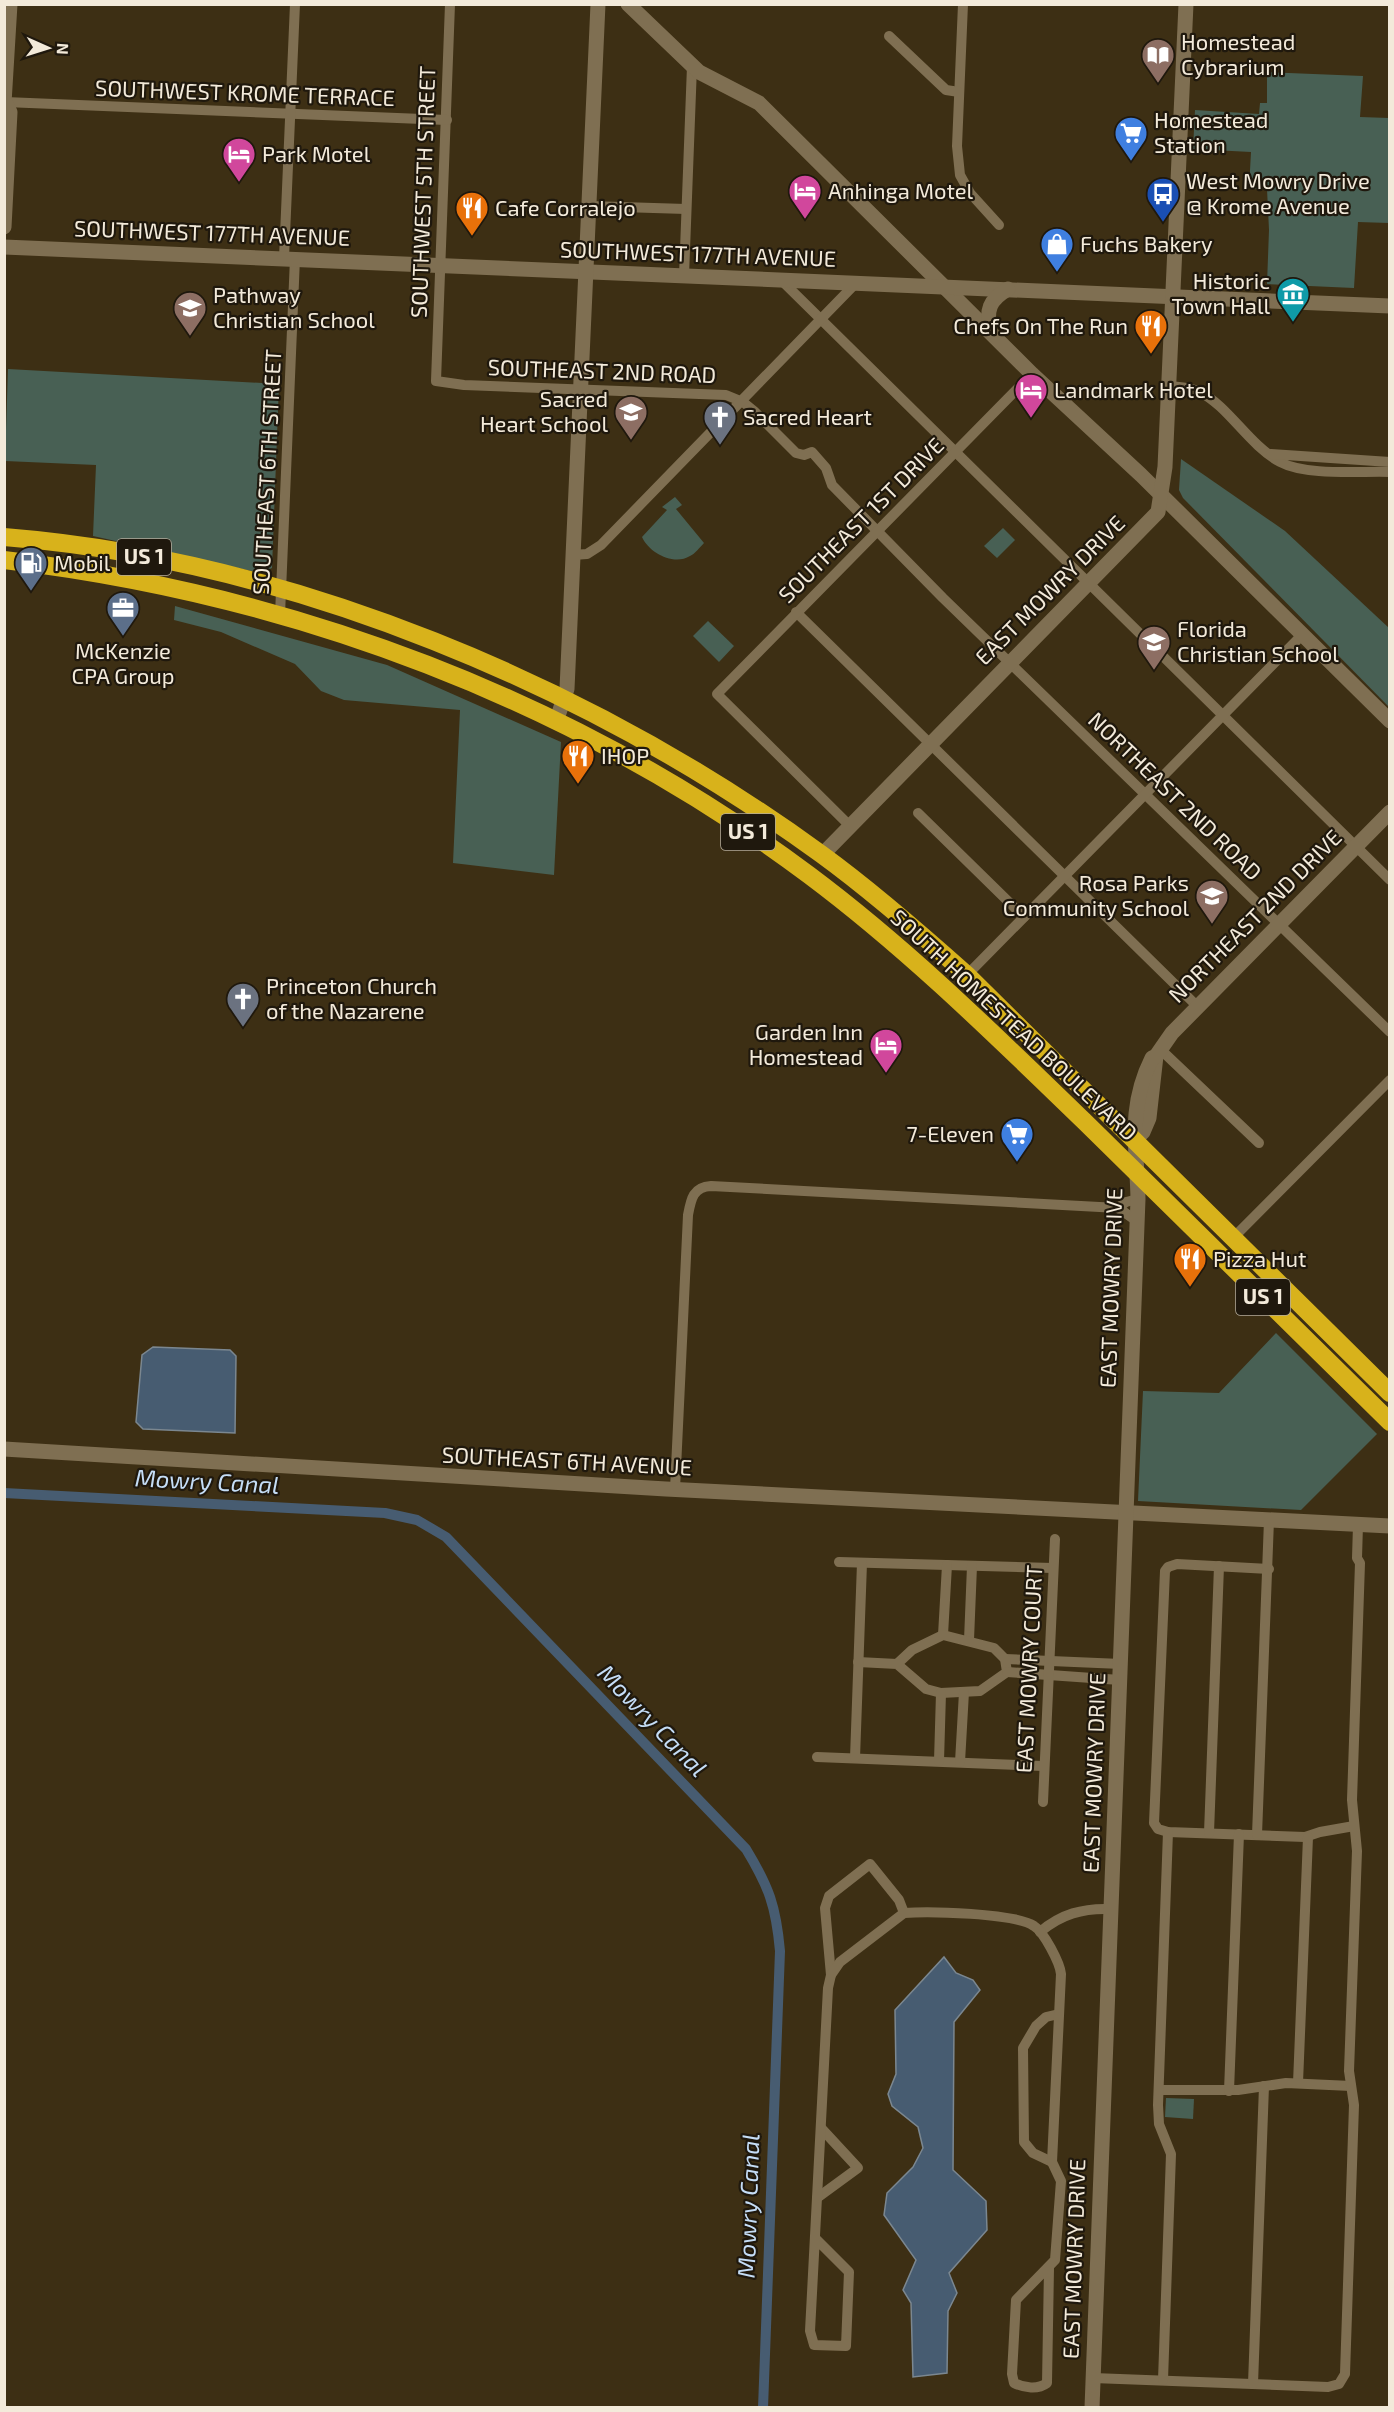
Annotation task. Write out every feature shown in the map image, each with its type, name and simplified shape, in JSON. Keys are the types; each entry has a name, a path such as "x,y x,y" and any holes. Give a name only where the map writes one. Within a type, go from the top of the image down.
{"highway":[{"name":"SOUTH HOMESTEAD BOULEVARD","path":"4,537 133,555 280,590 425,638 566,699 697,771 822,855 917,931 967,975 1134,1141"},
{"name":"SOUTH HOMESTEAD BOULEVARD","path":"4,560 131,579 280,615 424,663 556,722 652,773 717,812 815,879 951,992 1137,1173"},
{"path":"717,812 740,815 802,856 810,858 822,855"},
{"path":"815,879 822,877 830,879 893,928 917,931"},
{"name":"US 1","path":"1134,1141 1389,1393"},
{"name":"US 1","path":"1137,1173 1389,1422"}],"street":[{"path":"4,227 10,112 5,103 6,43 10,4"},
{"name":"SOUTHEAST 6TH STREET","path":"280,615 290,258 290,113 295,4"},
{"name":"SOUTHWEST 5TH STREET","path":"436,381 450,4"},
{"path":"556,722 566,699 598,4"},
{"path":"628,4 692,66 759,104 1389,722"},
{"path":"963,4 957,146 960,175 970,192 999,225"},
{"name":"EAST MOWRY DRIVE","path":"822,855 1156,516 1163,498 1186,4"},
{"path":"889,36 946,90 959,92"},
{"path":"684,276 692,66"},
{"name":"SOUTHWEST KROME TERRACE","path":"5,103 447,120"},
{"path":"589,206 686,209"},
{"name":"SOUTHWEST 177TH AVENUE","path":"4,247 1389,306"},
{"path":"781,280 1389,880"},
{"path":"573,555 587,554 601,545 856,284"},
{"path":"990,331 989,306 993,299 1008,289"},
{"name":"SOUTHEAST 1ST DRIVE","path":"850,826 717,694 1032,374"},
{"name":"SOUTHEAST 2ND ROAD","path":"436,381 464,385 726,395 743,402 796,453 804,455 812,452 826,468 832,485 1011,663"},
{"path":"1169,386 1199,391 1268,454 1286,465 1389,472"},
{"path":"1268,454 1389,462"},
{"path":"796,612 1197,1006"},
{"path":"967,975 1302,635"},
{"name":"NORTHEAST 2ND ROAD","path":"1011,663 1389,1032"},
{"name":"NORTHEAST 2ND DRIVE","path":"1158,1053 1197,1006 1389,812"},
{"path":"918,813 1024,917"},
{"path":"1134,1141 1143,1132 1149,1118 1158,1053 1173,1061 1259,1143"},
{"path":"1232,1239 1389,1080"},
{"name":"EAST MOWRY DRIVE","path":"1092,2408 1138,1199 1134,1141"},
{"path":"675,1490 688,1215 693,1195 701,1188 711,1186 1118,1208 1137,1221"},
{"path":"1118,1208 1126,1202 1138,1199"},
{"name":"SOUTHEAST 6TH AVENUE","path":"4,1449 675,1490 1389,1526"},
{"path":"1257,1835 1269,1569 1269,1520"},
{"path":"1092,2378 1328,2387 1339,2384 1345,2374 1354,2105 1349,2071 1357,1851 1352,1789 1360,1563 1364,1558 1362,1525"},
{"name":"EAST MOWRY COURT","path":"1043,1802 1055,1539"},
{"path":"839,1562 1053,1568"},
{"path":"855,1758 862,1563"},
{"path":"943,1635 947,1565"},
{"path":"1269,1569 1174,1565 1168,1567 1164,1575 1154,1820 1158,1829 1168,1832 1257,1835 1308,1836 1354,1826"},
{"path":"969,1640 972,1566"},
{"path":"1209,1833 1219,1566"},
{"path":"897,1664 912,1650 943,1635 994,1648 1005,1659 1007,1672"},
{"path":"1005,1659 1121,1664"},
{"path":"858,1662 897,1664 926,1689 941,1693 980,1691 1007,1672 1120,1680"},
{"path":"960,1762 964,1692"},
{"path":"939,1761 941,1693"},
{"path":"817,1757 1043,1766"},
{"path":"1163,2380 1171,2154 1159,2121 1159,2090 1168,1832"},
{"path":"1229,2091 1239,1834"},
{"path":"1298,2083 1308,1836"},
{"path":"815,2238 849,2272 846,2346 814,2345 810,2331 828,1988 831,1975 825,1908 829,1896 870,1864 899,1900 904,1912"},
{"path":"1040,1932 1065,1915 1096,1909 1110,1909"},
{"path":"831,1975 840,1962 904,1912 1009,1917 1035,1926 1040,1932 1059,1961 1059,2014 1052,2162 1061,2181 1055,2260 1016,2300 1012,2374 1014,2384 1022,2387 1038,2387 1047,2383 1049,2268"},
{"path":"1052,2162 1032,2153 1024,2142 1023,2048 1036,2026 1046,2017 1059,2014"},
{"path":"1159,2090 1229,2091 1298,2083 1351,2086"},
{"path":"1254,2385 1264,2086"},
{"path":"817,2198 858,2168 821,2128"}],"green space":[{"path":"1267,72 1363,76 1360,117 1389,118 1389,223 1358,222 1354,288 1267,284 1269,230 1267,189 1249,189 1251,152 1193,149 1195,110 1259,114 1260,103 1267,103"},
{"path":"8,369 279,384 272,568 261,573 93,536 96,465 5,461"},
{"path":"1181,459 1285,531 1389,628 1389,707 1183,498 1179,490"},
{"path":"675,497 682,505 676,509 704,543 692,555 677,560 656,553 642,537 667,510 662,507"},
{"path":"1003,528 1015,540 997,558 984,546"},
{"path":"175,606 387,665 561,742 554,875 453,863 460,710 344,700 321,691 295,664 221,632 174,620"},
{"path":"708,621 734,646 719,662 693,636"},
{"path":"1276,1333 1377,1434 1301,1510 1138,1501 1143,1391 1219,1393"},
{"path":"1166,2098 1194,2099 1193,2119 1165,2117"}],"water":[{"path":"153,1347 230,1350 236,1356 235,1433 143,1429 136,1422 142,1355"},
{"path":"944,1957 956,1973 973,1980 980,1990 954,2022 953,2170 986,2201 987,2230 949,2273 957,2293 948,2311 947,2373 913,2377 911,2303 903,2290 916,2260 884,2215 887,2193 913,2167 923,2148 918,2127 892,2106 888,2094 896,2074 895,2010"}],"waterway":[{"name":"Mowry Canal","path":"4,1493 385,1513 417,1520 446,1537 746,1849 770,1897 780,1951 763,2408"}],"place":[{"name":"Homestead Cybrarium","path":"1158,84"},
{"name":"Homestead Station","path":"1131,162"},
{"name":"Park Motel","path":"239,183"},
{"name":"Anhinga Motel","path":"805,220"},
{"name":"West Mowry Drive @ Krome Avenue","path":"1163,223"},
{"name":"Cafe Corralejo","path":"472,237"},
{"name":"Fuchs Bakery","path":"1057,273"},
{"name":"Historic Town Hall","path":"1293,323"},
{"name":"Pathway Christian School","path":"190,337"},
{"name":"Chefs On The Run","path":"1151,355"},
{"name":"Landmark Hotel","path":"1031,419"},
{"name":"Sacred Heart School","path":"631,441"},
{"name":"Sacred Heart","path":"720,446"},
{"name":"Mobil","path":"31,592"},
{"name":"McKenzie CPA Group","path":"123,637"},
{"name":"Florida Christian School","path":"1154,671"},
{"name":"IHOP","path":"578,785"},
{"name":"Rosa Parks Community School","path":"1212,925"},
{"name":"Princeton Church of the Nazarene","path":"243,1028"},
{"name":"Garden Inn Homestead","path":"886,1074"},
{"name":"7-Eleven","path":"1017,1163"},
{"name":"Pizza Hut","path":"1190,1288"}]}
